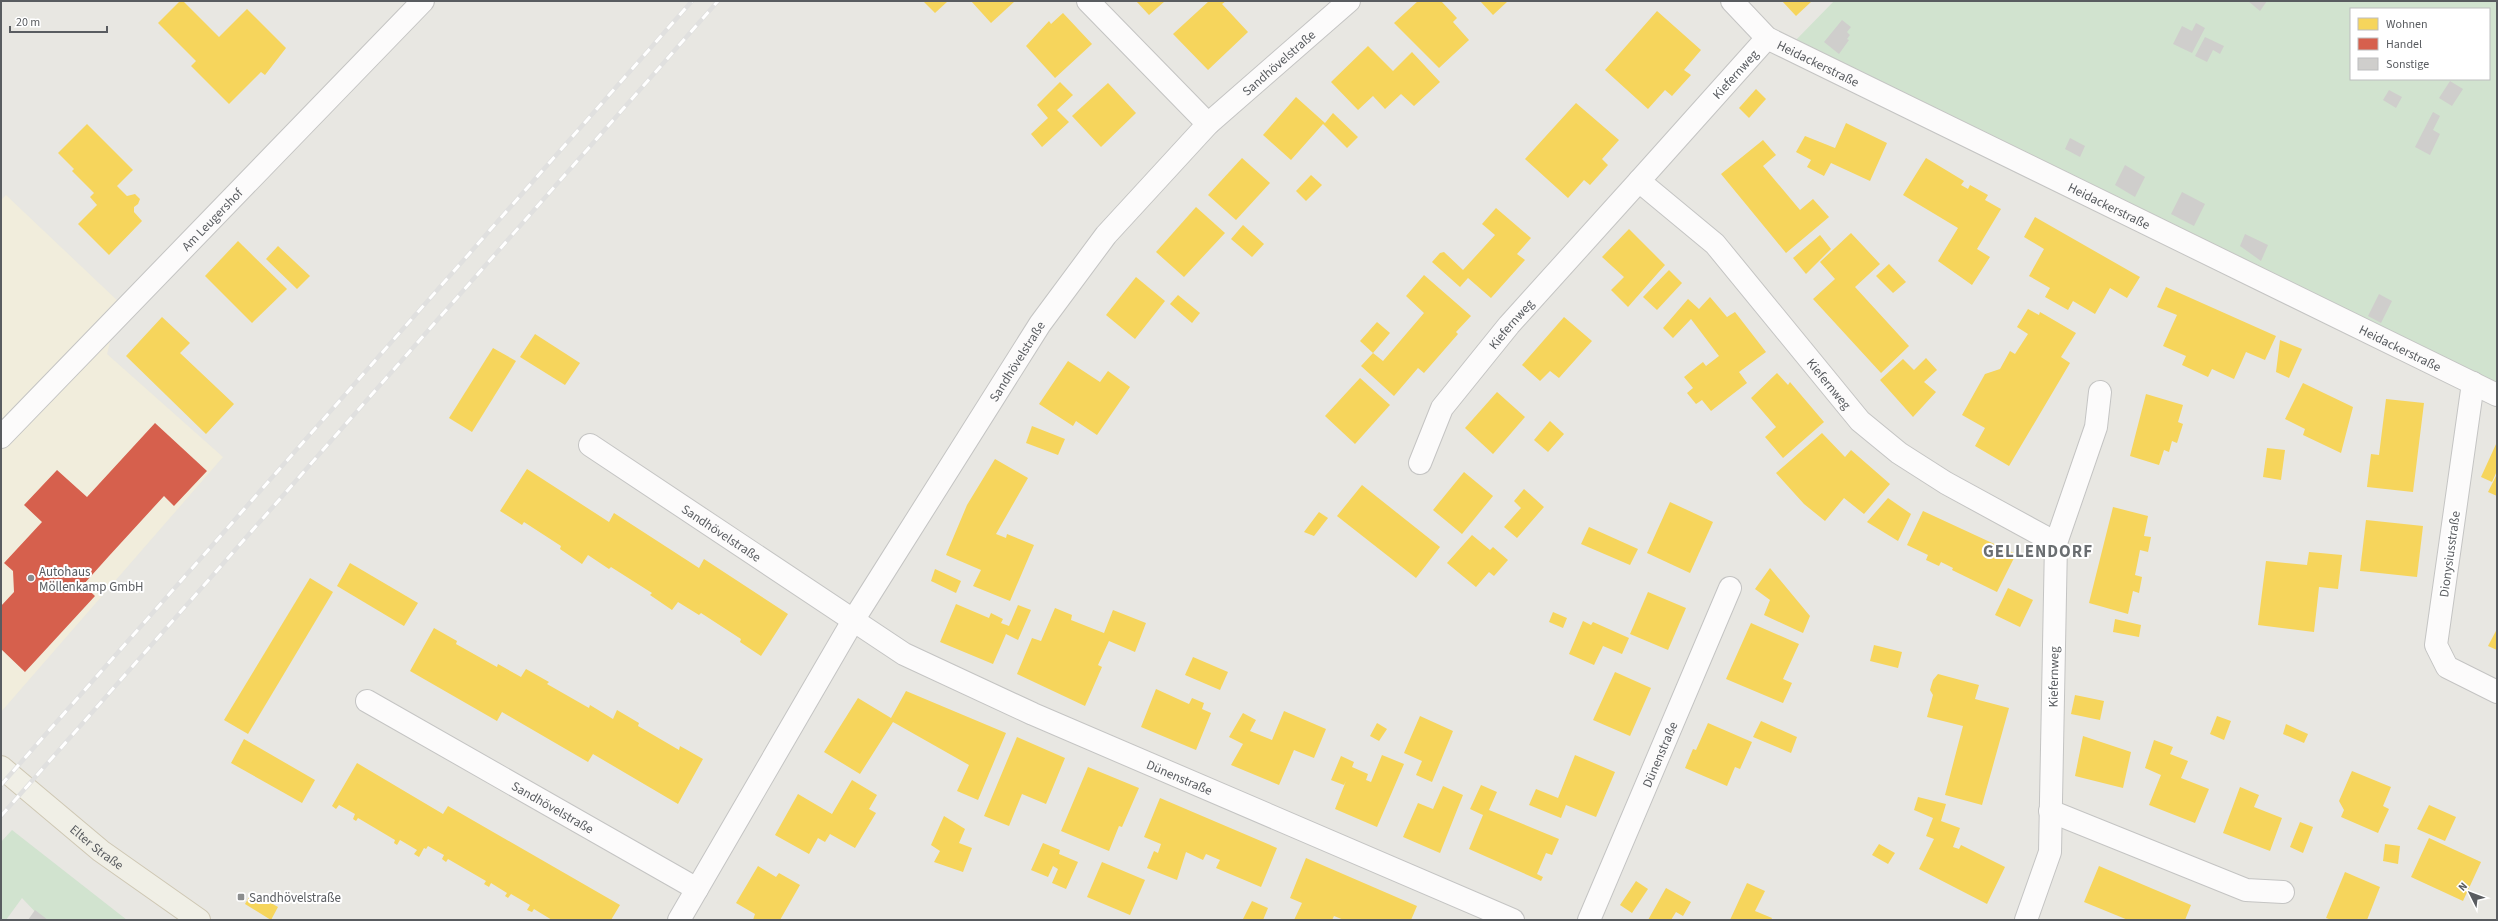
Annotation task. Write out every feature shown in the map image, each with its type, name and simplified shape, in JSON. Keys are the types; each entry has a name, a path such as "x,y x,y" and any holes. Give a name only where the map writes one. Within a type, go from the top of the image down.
{"main road":[{"name":"Elter Straße","path":"1,767 101,851 199,920"}],"street":[{"name":"Am Leugershof","path":"1,438 423,1"},
{"path":"1088,1 1208,124"},
{"name":"Sandhövelstraße","path":"679,920 854,619 1040,324 1106,235 1208,124 1349,1"},
{"name":"Heidackerstraße","path":"1732,1 1767,38 2497,395"},
{"name":"Kiefernweg","path":"1420,463 1442,408 1509,325 1767,38"},
{"name":"Kiefernweg","path":"1638,181 1715,244 1860,421 1899,453 1946,483 2056,543"},
{"name":"Dionysiusstraße","path":"2473,383 2436,645 2447,667 2497,692"},
{"name":"Kiefernweg","path":"2026,920 2050,852 2056,543 2096,427 2100,392"},
{"name":"Sandhövelstraße","path":"590,445 854,619"},
{"name":"Dünenstraße","path":"1589,920 1730,588"},
{"name":"Dünenstraße","path":"854,619 904,654 1034,714 1513,920"},
{"name":"Sandhövelstraße","path":"367,701 697,889"},
{"path":"2050,811 2246,890 2283,892"}],"shaded area":[{"path":"6,195 120,303 107,354 223,457 1,712 1,200"}],"green space":[{"path":"1834,1 2497,1 2497,388 1793,43"},
{"path":"12,830 127,920 43,920 22,898 6,920 1,920 1,842"}],"building: Wohnen":[{"path":"180,1 183,1 219,37 247,9 286,48 265,75 261,72 229,104 191,66 196,61 158,23"},
{"path":"923,1 948,1 935,13"},
{"path":"971,1 1015,1 991,23"},
{"path":"1136,1 1165,1 1149,15"},
{"path":"1209,1 1226,1 1222,4 1248,32 1208,70 1173,34"},
{"path":"1418,1 1441,1 1457,18 1453,22 1469,40 1439,68 1394,23"},
{"path":"1480,1 1508,1 1493,15"},
{"path":"1782,1 1812,1 1796,16"},
{"path":"1657,11 1701,50 1684,70 1691,75 1672,96 1665,90 1648,109 1605,70"},
{"path":"1063,13 1092,44 1055,78 1026,46 1049,21 1051,24"},
{"path":"1368,46 1393,71 1412,52 1440,82 1414,106 1401,94 1385,109 1373,96 1358,110 1331,82"},
{"path":"1060,82 1073,95 1057,110 1069,122 1042,147 1031,134 1048,118 1037,105"},
{"path":"1108,83 1136,113 1101,147 1072,116"},
{"path":"1756,89 1766,99 1749,118 1739,108"},
{"path":"1296,97 1325,123 1333,113 1358,137 1347,148 1323,124 1291,160 1263,135"},
{"path":"1576,103 1619,140 1602,159 1608,165 1590,185 1584,180 1568,198 1525,159"},
{"path":"1846,123 1887,143 1870,181 1831,163 1824,176 1807,167 1811,160 1796,152 1805,136 1835,148"},
{"path":"87,124 133,170 117,186 127,196 135,194 140,199 138,204 134,207 134,212 142,221 109,255 78,224 97,205 90,197 94,193 72,171 74,169 58,153"},
{"path":"1763,140 1776,155 1763,166 1800,210 1813,199 1829,217 1786,253 1721,174"},
{"path":"1242,158 1270,183 1236,220 1208,195"},
{"path":"1926,158 1964,181 1961,185 1968,189 1970,185 1988,195 1985,200 2001,209 1977,249 1990,257 1972,285 1938,261 1958,228 1903,195"},
{"path":"1311,175 1322,185 1306,201 1296,191"},
{"path":"1196,207 1225,233 1184,277 1156,252"},
{"path":"1496,208 1531,238 1517,254 1525,260 1491,298 1468,278 1460,287 1432,262 1440,253 1444,252 1463,270 1495,235 1482,224"},
{"path":"2035,217 2140,277 2127,298 2110,288 2095,314 2073,301 2068,310 2045,297 2050,288 2029,276 2044,249 2024,237"},
{"path":"1243,225 1264,244 1252,257 1231,239"},
{"path":"1629,229 1665,265 1628,307 1611,290 1624,277 1602,257"},
{"path":"1851,233 1880,264 1855,287 1909,346 1881,373 1813,299 1835,279 1820,262"},
{"path":"1820,235 1831,249 1806,274 1793,258"},
{"path":"238,241 287,289 252,323 205,276"},
{"path":"278,246 310,276 297,289 266,259"},
{"path":"1889,264 1906,282 1893,293 1876,276"},
{"path":"1669,270 1682,283 1657,310 1643,297"},
{"path":"1424,275 1471,316 1456,332 1458,334 1424,373 1418,368 1394,396 1361,366 1373,353 1383,361 1424,313 1406,296"},
{"path":"1136,277 1165,301 1135,339 1106,315"},
{"path":"2166,287 2276,336 2265,360 2246,352 2234,379 2212,369 2208,377 2182,365 2186,356 2163,346 2177,315 2157,307"},
{"path":"1178,295 1200,313 1192,323 1170,304"},
{"path":"1710,297 1727,317 1735,312 1766,352 1739,372 1747,383 1711,411 1702,400 1696,404 1687,393 1693,388 1684,377 1703,362 1706,366 1719,356 1691,319 1673,338 1663,328 1688,299 1699,309"},
{"path":"2028,309 2039,315 2040,312 2076,333 2061,357 2070,363 2009,466 1975,446 1985,428 1962,415 1985,374 2000,369 2010,351 2015,354 2028,334 2017,327"},
{"path":"162,317 190,343 180,353 234,404 206,434 126,356"},
{"path":"1564,317 1592,341 1559,378 1550,371 1540,381 1522,365"},
{"path":"1377,322 1390,333 1373,353 1360,341"},
{"path":"535,334 580,363 565,385 520,357"},
{"path":"2280,340 2302,349 2289,378 2276,372"},
{"path":"493,348 516,361 472,432 449,418"},
{"path":"1926,358 1937,370 1924,382 1936,392 1913,417 1880,380 1903,359 1914,370"},
{"path":"1068,361 1100,382 1108,371 1130,387 1097,435 1076,421 1073,426 1039,404"},
{"path":"1777,373 1788,385 1790,382 1824,422 1783,458 1765,437 1776,427 1751,398"},
{"path":"1360,378 1390,405 1355,444 1325,416"},
{"path":"2303,383 2353,407 2341,453 2303,435 2305,429 2285,419"},
{"path":"1497,392 1525,417 1493,454 1465,428"},
{"path":"2146,394 2183,405 2178,422 2183,424 2177,443 2172,441 2169,452 2164,450 2159,465 2130,456"},
{"path":"2386,399 2424,403 2413,492 2367,487 2371,454 2379,455"},
{"path":"1550,421 1564,434 1548,452 1534,440"},
{"path":"1032,426 1065,439 1058,455 1026,443"},
{"path":"1822,433 1845,457 1851,450 1890,484 1864,514 1844,498 1825,521 1804,504 1776,473"},
{"path":"2497,442 2497,471 2492,482 2481,477"},
{"path":"2267,448 2285,450 2281,480 2263,477"},
{"path":"995,459 1028,478 996,534 1006,538 1007,534 1034,545 1010,601 973,586 981,570 946,555 967,505"},
{"path":"527,469 609,522 614,513 699,568 704,559 788,614 761,656 740,642 741,639 701,613 699,615 678,602 672,610 650,595 652,593 611,567 609,569 588,555 582,564 560,549 561,546 524,522 522,525 500,511"},
{"path":"1464,472 1493,496 1462,534 1433,510"},
{"path":"2497,474 2497,496 2488,492"},
{"path":"1362,485 1440,547 1416,578 1337,516"},
{"path":"1524,489 1544,507 1517,538 1504,527 1521,508 1514,501"},
{"path":"1888,498 1911,514 1898,541 1867,522"},
{"path":"1670,502 1713,522 1690,573 1647,553"},
{"path":"2113,507 2148,516 2144,536 2151,537 2148,552 2140,550 2135,575 2142,577 2139,593 2133,591 2128,614 2089,603"},
{"path":"1923,511 2016,554 1997,592 1952,570 1953,568 1941,562 1939,566 1926,560 1928,555 1907,545"},
{"path":"1319,512 1328,518 1314,536 1304,532"},
{"path":"2366,520 2423,526 2417,577 2360,571"},
{"path":"1589,527 1638,549 1630,565 1581,544"},
{"path":"1472,535 1490,550 1493,547 1508,560 1494,576 1489,572 1476,587 1447,563"},
{"path":"2309,552 2342,555 2338,589 2319,587 2314,632 2258,625 2266,561 2307,565"},
{"path":"350,563 418,603 404,626 337,586"},
{"path":"1770,568 1810,616 1803,633 1764,615 1770,600 1755,589"},
{"path":"935,569 961,581 956,593 931,581"},
{"path":"310,578 333,592 248,734 224,720"},
{"path":"2008,588 2033,600 2020,627 1995,615"},
{"path":"1648,592 1686,608 1668,650 1630,634"},
{"path":"956,604 989,618 991,613 1003,619 1001,623 1009,626 1018,605 1031,610 1018,640 1006,634 993,664 940,642"},
{"path":"1055,608 1072,615 1071,620 1104,633 1113,610 1146,623 1135,652 1109,641 1098,665 1102,667 1085,706 1017,674 1032,638 1041,641"},
{"path":"1553,612 1567,618 1563,628 1549,622"},
{"path":"2115,619 2141,625 2139,637 2113,632"},
{"path":"1583,621 1591,625 1593,622 1629,638 1622,654 1603,646 1594,665 1569,654"},
{"path":"1751,623 1799,644 1783,679 1792,683 1783,703 1726,679"},
{"path":"434,628 457,641 456,644 497,667 498,664 521,677 526,669 549,682 547,684 589,708 590,705 613,719 617,710 639,723 638,726 679,750 680,746 703,759 678,804 593,754 588,762 502,712 497,721 410,671"},
{"path":"2497,629 2497,650 2488,646"},
{"path":"1874,645 1902,652 1898,668 1870,661"},
{"path":"1193,657 1228,672 1220,690 1185,675"},
{"path":"1615,672 1651,688 1630,736 1593,720"},
{"path":"1938,674 1979,685 1975,699 2009,708 1982,805 1945,795 1963,726 1927,717 1933,695 1930,690 1933,680"},
{"path":"1156,689 1189,704 1192,698 1204,703 1202,709 1211,713 1196,750 1141,727"},
{"path":"906,691 1006,733 978,800 957,791 969,765 893,722 860,774 824,752 858,698 891,718"},
{"path":"2075,695 2104,701 2100,720 2071,714"},
{"path":"1284,711 1326,729 1314,758 1294,750 1279,785 1231,765 1243,744 1229,737 1243,713 1256,720 1250,731 1272,740"},
{"path":"1420,716 1453,731 1432,782 1416,775 1422,761 1404,753"},
{"path":"2217,716 2231,721 2224,740 2210,734"},
{"path":"1761,721 1797,737 1791,753 1753,737"},
{"path":"1377,723 1387,729 1379,741 1370,736"},
{"path":"1708,723 1752,742 1740,769 1735,767 1727,786 1685,768 1693,749 1696,750"},
{"path":"2286,724 2308,734 2304,743 2283,734"},
{"path":"2083,736 2131,752 2123,788 2075,776"},
{"path":"1017,737 1065,758 1046,804 1022,794 1009,826 984,816"},
{"path":"244,739 315,780 302,803 231,763"},
{"path":"2154,740 2173,747 2170,754 2188,761 2181,778 2209,789 2195,823 2149,805 2161,775 2145,768"},
{"path":"1382,755 1404,764 1377,827 1335,809 1346,781 1344,785 1331,780 1341,756 1354,762 1352,767 1368,774 1366,780 1371,782"},
{"path":"1575,755 1615,772 1596,817 1566,805 1561,818 1529,805 1536,789 1558,798"},
{"path":"357,763 443,814 448,806 620,905 611,920 552,920 534,909 532,912 527,910 530,905 511,894 508,898 505,896 507,893 491,883 489,887 484,884 486,881 448,859 446,862 442,859 444,855 428,846 426,849 424,848 419,857 414,854 417,850 400,840 397,845 394,843 395,840 358,818 356,821 353,819 355,814 339,805 336,809 332,806"},
{"path":"1088,767 1139,788 1122,827 1119,826 1109,851 1061,831"},
{"path":"2352,771 2391,787 2383,806 2389,809 2378,833 2341,817 2344,810 2339,801"},
{"path":"852,780 877,795 869,809 876,813 855,848 830,834 825,842 818,838 809,854 775,835 798,794 832,814"},
{"path":"1481,785 1497,792 1489,810 1559,839 1552,855 1546,853 1537,874 1543,877 1541,881 1469,849 1483,815 1470,809"},
{"path":"1443,786 1463,795 1440,853 1403,837 1418,803 1433,809"},
{"path":"2240,787 2259,795 2254,807 2282,818 2270,851 2223,833"},
{"path":"1918,797 1946,804 1941,821 1960,828 1953,847 1959,849 1961,845 2005,867 1987,904 1919,869 1934,839 1926,836 1933,818 1914,810"},
{"path":"1160,798 1277,848 1261,887 1216,868 1220,860 1206,854 1203,860 1186,852 1177,880 1147,868 1154,851 1158,853 1161,844 1144,837"},
{"path":"2429,805 2456,817 2445,841 2417,829"},
{"path":"944,816 965,829 959,843 972,848 963,872 934,862 940,851 931,845"},
{"path":"2300,822 2313,827 2303,853 2290,847"},
{"path":"2429,838 2481,862 2463,901 2411,877"},
{"path":"1043,843 1060,850 1059,854 1078,862 1066,889 1052,883 1058,869 1053,866 1048,877 1031,870"},
{"path":"1879,844 1895,853 1888,864 1872,855"},
{"path":"2385,844 2400,846 2398,864 2383,861"},
{"path":"1306,858 1417,906 1411,920 1344,920 1334,916 1332,920 1294,920 1302,903 1290,898"},
{"path":"1102,862 1145,880 1130,915 1087,897"},
{"path":"758,866 776,877 779,873 800,885 780,920 753,920 755,914 736,903"},
{"path":"2099,866 2191,905 2185,920 2128,920 2084,902"},
{"path":"2345,872 2380,887 2367,920 2332,920 2326,918"},
{"path":"1636,881 1648,889 1632,913 1620,905"},
{"path":"1747,883 1765,891 1755,911 1772,918 1771,920 1730,920"},
{"path":"1666,888 1691,902 1683,916 1676,912 1671,920 1648,920"},
{"path":"252,892 278,907 271,920 245,904"},
{"path":"1252,901 1268,908 1263,920 1243,919"}],"building: Handel":[{"path":"155,423 207,471 174,506 164,496 109,556 83,585 95,596 25,672 1,649 1,606 14,592 13,571 4,563 42,522 24,505 57,470 87,497"}],"building: Sonstige":[{"path":"2248,1 2267,1 2260,11"},
{"path":"1842,20 1851,27 1847,32 1850,35 1847,39 1849,40 1839,54 1824,42"},
{"path":"2196,23 2205,28 2192,53 2173,44 2182,26 2192,31"},
{"path":"2205,37 2224,46 2220,54 2213,50 2207,62 2195,56"},
{"path":"2450,81 2463,89 2452,106 2439,98"},
{"path":"2389,90 2402,97 2396,108 2383,100"},
{"path":"2433,112 2440,116 2433,130 2440,134 2430,155 2415,147"},
{"path":"2070,138 2085,146 2080,157 2065,149"},
{"path":"2125,165 2145,177 2135,197 2115,185"},
{"path":"2182,192 2205,204 2194,226 2171,214"},
{"path":"2245,234 2268,245 2261,261 2240,246"},
{"path":"2379,294 2392,301 2381,323 2368,316"},
{"path":"35,910 48,920 28,920"}],"railway":[{"path":"1,785 692,1"},
{"path":"1,816 718,1"}],"place":[{"name":"Autohaus Möllenkamp GmbH","path":"31,578"},
{"name":"Sandhövelstraße","path":"241,897"}],"district":[{"name":"GELLENDORF","path":"2038,551"}]}
